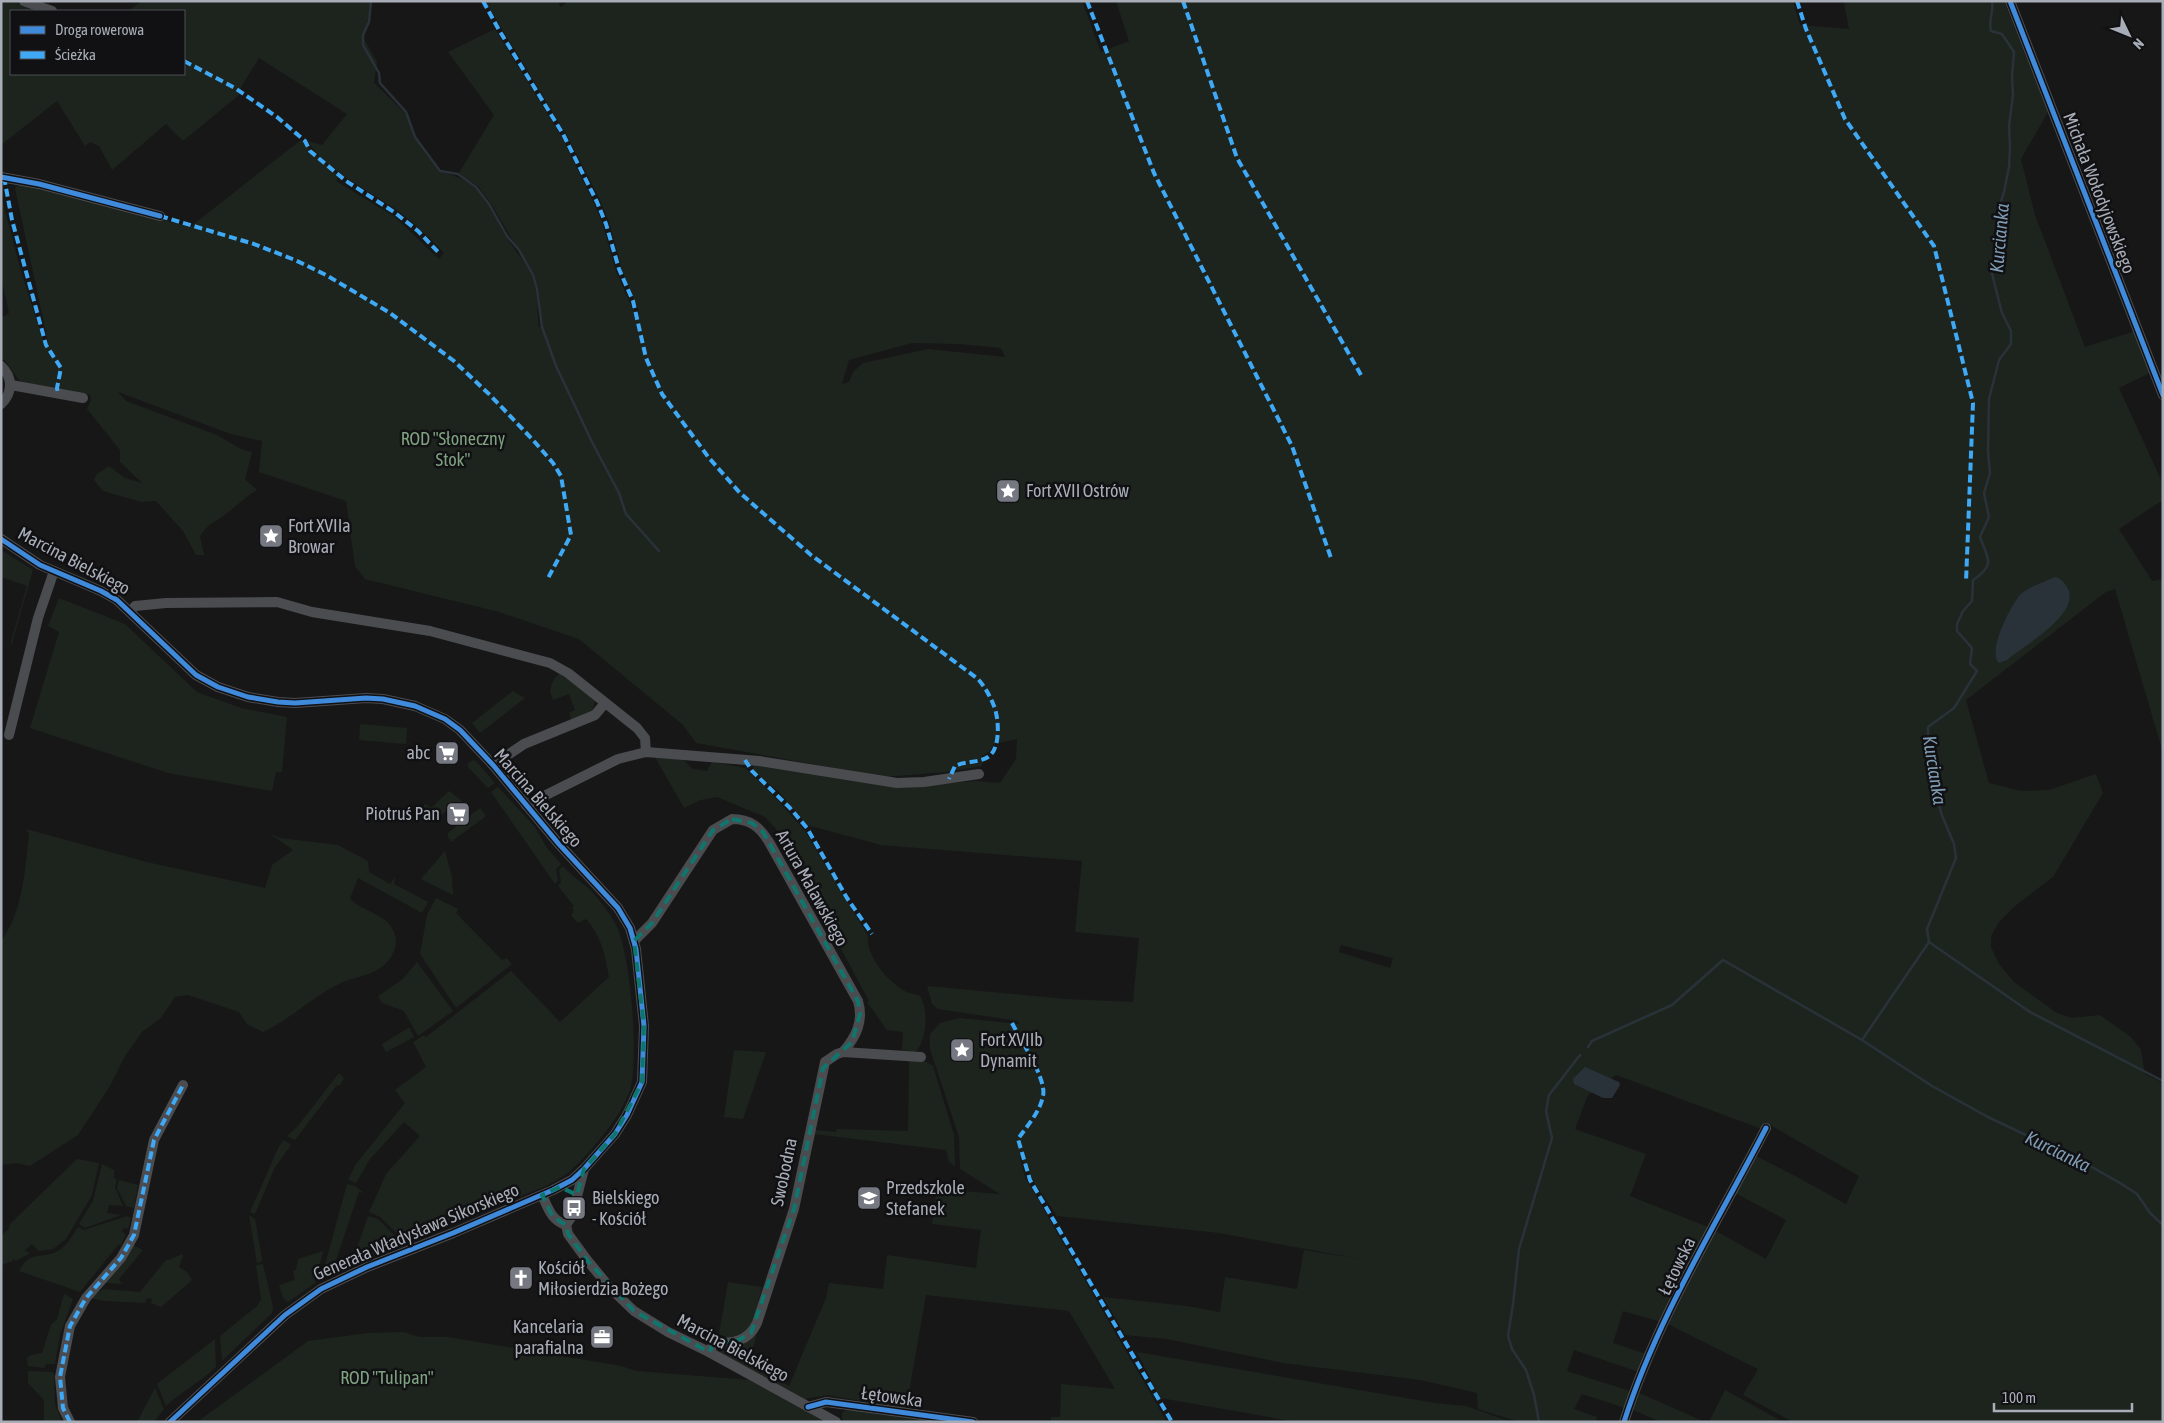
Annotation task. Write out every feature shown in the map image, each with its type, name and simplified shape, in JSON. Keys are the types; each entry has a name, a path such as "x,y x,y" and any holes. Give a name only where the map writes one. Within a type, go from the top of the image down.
{"street":[{"path":"24,1 49,10"},
{"name":"Michała Wołodyjowskiego","path":"2010,1 2163,395"},
{"path":"1,177 45,185 160,216"},
{"path":"1,366 9,376 11,385 8,396 1,404"},
{"path":"11,385 83,398"},
{"name":"Marcina Bielskiego","path":"1,539 27,558 101,591 131,611 196,675 218,687 248,697 278,702 295,703 366,698 415,706 445,719 460,730 558,843 618,908 627,923 634,941 644,1026 642,1082 632,1106 615,1134 584,1169 560,1187 542,1195 553,1217 566,1225 568,1234 575,1245 622,1300 649,1321 836,1422"},
{"path":"9,735 38,618 54,571"},
{"name":"Marcina Bielskiego","path":"131,611 135,606 166,602 277,602 312,612 399,625 550,664 568,673 641,733 645,738 646,752 618,759 526,805"},
{"name":"Marcina Bielskiego","path":"492,765 524,744 595,715 605,704"},
{"path":"646,752 759,761 897,783 924,782 979,774"},
{"name":"Artura Malawskiego","path":"634,941 652,923 713,830 732,819 745,820 758,826 778,858 858,1002 860,1014 858,1029 852,1042 844,1052"},
{"path":"844,1052 921,1057"},
{"name":"Swobodna","path":"709,1352 714,1343 735,1342 744,1339 751,1333 757,1323 794,1209 823,1068 830,1058 844,1052"},
{"path":"70,1422 63,1408 60,1377 70,1326 86,1298 121,1258 134,1235 154,1140 182,1085"},
{"name":"Łętowska","path":"1624,1422 1650,1354 1699,1250 1766,1128"},
{"name":"Marcina Bielskiego","path":"566,1225 572,1216 584,1169"},
{"path":"560,1187 570,1192 576,1199"},
{"name":"Generała Władysława Sikorskiego","path":"170,1422 285,1315 321,1289 367,1267 466,1228 542,1195"},
{"name":"Łętowska","path":"808,1407 826,1402 973,1422"}],"highlighted area":[{"path":"732,819 752,823 763,832 778,858 858,1001 860,1014 852,1042 823,1068 794,1209 751,1333 735,1342 714,1343 709,1352 634,1311 587,1260 568,1234 566,1225 553,1217 542,1195 560,1187 577,1195 584,1169 615,1134 642,1082 644,1026 634,941 652,923 713,830"}],"green space":[{"name":"ROD \"Słoneczny Stok\"","path":"1,1 13,1 36,10 10,10 10,75 185,75 185,65 193,62 185,58 185,10 129,10 142,1 372,1 364,39 377,62 374,83 405,113 414,137 439,172 466,181 484,197 534,281 537,294 539,327 543,325 538,287 533,274 490,202 478,186 459,173 494,115 448,52 495,29 563,139 603,225 616,271 632,308 636,313 639,311 622,270 609,222 600,200 567,136 485,1 557,1 561,7 568,1 1082,1 1101,52 1129,41 1116,1 1793,1 1800,25 1849,29 1844,3 1850,1 2004,1 2048,112 2021,159 2035,215 2085,347 2135,331 2150,373 2119,388 2163,484 2163,500 2119,529 2152,581 2163,579 2163,753 2115,589 2106,592 1966,700 1989,783 2021,791 2049,790 2096,774 2103,793 2053,877 2015,906 1999,922 1991,936 1991,947 1999,964 2014,982 2057,1013 2071,1018 2100,1015 2131,1037 2141,1050 2145,1074 2163,1083 2163,1422 1793,1422 1743,1395 1758,1369 1668,1324 1714,1230 1766,1259 1786,1220 1735,1193 1754,1155 1846,1204 1859,1176 1765,1122 1762,1129 1616,1075 1588,1095 1575,1129 1646,1154 1630,1196 1708,1227 1661,1322 1623,1311 1613,1343 1646,1354 1639,1372 1574,1350 1567,1371 1630,1391 1625,1408 1582,1394 1574,1409 1597,1417 1596,1422 1519,1422 1478,1409 1477,1393 1420,1380 1283,1363 1167,1339 1125,1335 1103,1297 1187,1306 1220,1312 1225,1277 1297,1289 1304,1250 1360,1259 1219,1233 1057,1216 1034,1182 1019,1154 1025,1177 1167,1422 1051,1422 1051,1417 1060,1417 1061,1384 1115,1389 1069,1311 926,1295 906,1409 827,1395 805,1399 724,1355 720,1352 721,1348 743,1344 759,1328 748,1363 789,1386 826,1298 829,1283 883,1289 887,1255 976,1268 981,1230 932,1224 937,1189 1000,1194 960,1169 959,1137 930,1049 930,1034 940,1023 960,1018 1019,1024 1018,1021 938,1009 932,1004 927,986 1066,999 1133,1002 1139,938 1075,932 1082,861 881,845 807,825 778,791 753,771 754,765 908,787 976,781 1000,783 1016,759 1017,739 994,744 990,751 982,756 982,766 946,772 884,777 696,743 683,725 579,639 499,612 365,579 355,566 346,501 259,472 262,441 231,434 118,392 126,401 217,435 241,449 252,452 245,479 257,490 210,524 203,532 200,536 204,555 196,555 183,531 156,501 141,502 103,491 94,480 97,474 109,466 125,478 142,483 120,462 120,450 87,409 91,400 90,395 45,388 22,382 1,358 1,318 9,313 1,277 1,196 21,271 45,347 49,347 15,188 20,183 190,227 301,140 339,177 336,181 395,217 439,259 444,253 404,216 324,161 308,141 322,145 347,114 259,58 241,87 239,95 183,141 166,124 112,170 99,146 90,142 85,146 57,101 1,145","holes":["912,343 960,344 1001,348 1005,357 928,349 863,363 853,372 849,382 842,384 849,360","1341,945 1393,958 1390,968 1339,952"]},
{"path":"1,550 33,570 10,645 27,586 1,577"},
{"path":"59,598 125,624 197,692 241,708 287,717 282,772 276,772 272,791 168,773 30,728 59,632 48,626"},
{"path":"561,673 595,701 592,711 572,722 569,713 575,710 569,694 553,700 550,691 554,680"},
{"path":"513,691 525,698 480,733 472,723"},
{"path":"360,724 407,728 406,744 359,740"},
{"path":"655,757 684,760 693,769 707,771 712,762 745,768 774,796 805,831 868,936 868,944 875,961 895,984 909,993 920,996 923,1002 926,1017 924,1033 922,1041 915,1052 902,1050 903,1032 887,1030 867,1002 869,1001 777,830 765,817 717,797 701,800 684,808"},
{"path":"473,760 495,783 488,788 468,767 468,763"},
{"path":"498,787 535,827 547,848 561,864 556,869 558,881 555,884 491,792"},
{"path":"449,791 462,801 432,821 424,813 424,805 426,804 431,808"},
{"path":"480,808 486,816 451,842 448,833"},
{"path":"26,829 147,862 265,888 272,865 293,850 269,833 280,838 338,845 368,861 369,872 390,884 395,877 394,884 428,902 422,913 358,878 350,898 361,907 380,916 390,925 394,932 396,942 394,950 390,959 383,966 378,970 331,988 283,1021 263,1032 247,1024 239,1012 188,995 175,997 160,1019 142,1032 125,1056 110,1086 78,1135 30,1166 16,1163 1,1165 1,941 14,917 22,890 29,834"},
{"path":"445,851 452,877 453,895 421,879"},
{"path":"563,866 599,899 616,925 621,939 626,958 632,1007 634,1056 633,1075 626,1100 613,1122 595,1145 563,1177 420,1238 417,1235 407,1239 406,1242 380,1217 369,1212 386,1174 420,1136 404,1122 370,1159 356,1183 348,1180 356,1164 405,1103 395,1090 426,1067 413,1042 424,1035 426,1037 511,971 560,1022 609,977 599,939 586,919 578,923 571,915 574,911 572,908 574,906 558,886 561,882 559,870"},
{"path":"436,898 458,909 456,913 502,960 507,958 512,964 456,1008 420,954 427,915"},
{"path":"417,962 453,1011 418,1036 404,1011 382,1003 378,996 403,979"},
{"path":"410,1028 414,1037 386,1052 382,1044"},
{"path":"734,1050 766,1052 743,1119 724,1117"},
{"path":"909,1061 925,1061 933,1066 954,1135 955,1166 949,1162 946,1150 814,1134 815,1130 836,1132 837,1129 908,1131"},
{"path":"339,1073 344,1078 340,1085 337,1085 295,1140 287,1136 297,1127"},
{"path":"284,1140 291,1145 275,1167 255,1214 250,1212 279,1146"},
{"path":"77,1159 99,1163 92,1195 66,1239 53,1249 39,1251 32,1244 25,1250 30,1254 15,1261 14,1258 13,1261 1,1265 1,1236 9,1229 10,1224"},
{"path":"102,1164 114,1170 114,1178 117,1179 115,1187 123,1206 109,1205 107,1213 121,1215 85,1228 79,1224 93,1201"},
{"path":"119,1180 138,1185 134,1208 126,1206 117,1188"},
{"path":"347,1184 355,1186 364,1193 359,1192 334,1266 341,1269 324,1278 322,1276"},
{"path":"249,1215 255,1219 262,1259 261,1262 257,1263"},
{"path":"127,1216 131,1218 128,1229 124,1228 122,1232 126,1234 121,1245 118,1245 80,1292 19,1271 23,1264 32,1257 52,1254 61,1249 70,1240 78,1227 84,1230"},
{"path":"368,1216 378,1219 403,1244 351,1265"},
{"path":"133,1245 143,1250 119,1279 122,1284 105,1283"},
{"path":"323,1251 315,1283 288,1302 283,1298 279,1285 295,1280 293,1271 296,1270 298,1259"},
{"path":"182,1254 179,1267 187,1272 192,1280 161,1307 151,1303 152,1299 147,1298 145,1303 104,1301 90,1298 103,1289 140,1292 166,1260"},
{"path":"263,1264 273,1307 272,1313 222,1361 220,1336 257,1306 261,1299 256,1265"},
{"path":"728,1282 762,1287 754,1319 749,1329 744,1334 730,1339 719,1334"},
{"path":"64,1294 73,1299 60,1335 55,1364 46,1364 44,1368 28,1366 27,1358 31,1355 42,1353 51,1325 57,1319"},
{"name":"ROD \"Tulipan\"","path":"404,1332 419,1337 448,1337 621,1366 637,1371 750,1380 826,1422 197,1422 308,1341 368,1333"},
{"path":"215,1339 216,1367 166,1406 157,1384"},
{"path":"1137,1352 1435,1403 1466,1406 1511,1422 1297,1422 1160,1398"},
{"path":"28,1371 52,1372 54,1374 55,1404 62,1422 44,1422 44,1400 28,1383"},
{"path":"155,1388 164,1409 154,1422 137,1422"},
{"path":"1725,1390 1783,1422 1709,1422"},
{"path":"1637,1392 1705,1422 1661,1422 1631,1409"},
{"path":"848,1409 936,1422 845,1422 842,1419 842,1413"}],"shaded area":[{"path":"2055,577 2062,580 2067,587 2070,597 2067,607 2059,618 2037,638 2007,660 1999,663 1996,657 1998,639 2001,629 2016,601 2027,590"},
{"path":"1585,1067 1619,1082 1620,1085 1612,1098 1603,1098 1574,1084 1573,1079"}],"waterway":[{"path":"371,1 369,22 363,35 363,45 379,73 380,83 406,112 415,137 440,171 458,174 476,187 489,204 507,236 519,250 533,275 537,289 542,327 556,366 592,442 619,493 626,514 659,551"},
{"name":"Kurcianka","path":"1992,1 1991,31 2002,34 2014,52 2013,95 2009,126 2009,167 1999,207 1992,274 2002,313 2011,331 2011,344 1999,360 1989,399 1988,451 1990,473 1984,493 1989,517 1980,537 1987,556 1988,565 1973,580 1972,601 1963,611 1957,624 1957,631 1972,648 1970,664 1977,671 1954,708 1928,727 1928,753 1941,813 1954,844 1956,858 1927,929 1929,942 1862,1040 1932,1086 1988,1117 2083,1162 2120,1183 2137,1194 2150,1213 2163,1225"},
{"path":"1929,942 2030,1012 2163,1081"},
{"path":"1588,1047 1592,1041 1672,1005 1723,960 1862,1040"},
{"path":"1539,1422 1534,1395 1526,1370 1512,1349 1508,1336 1519,1249 1552,1138 1546,1111 1549,1095 1580,1055"}],"marked path":[{"path":"483,1 563,134 597,202 606,224 619,269 633,301 646,358 662,394 709,458 740,493 811,555 978,679 983,685 994,706 997,718 998,733 995,747 992,753 984,759 955,766 949,779"},
{"path":"1087,1 1154,173 1292,446 1331,558"},
{"path":"1183,1 1237,158 1361,375"},
{"path":"1797,1 1806,29 1845,119 1934,246 1973,403 1966,582"},
{"path":"185,62 235,88 277,117 305,141 310,151 346,181 394,212 418,231 439,253"},
{"path":"4,177 12,220 46,345 61,368 57,388 58,393"},
{"path":"160,216 254,244 295,260 326,275 390,313 454,361 533,440 553,463 561,476 571,535 547,580"},
{"path":"745,760 752,771 790,808 807,828 847,898 872,934"},
{"path":"1012,1023 1037,1070 1043,1089 1039,1108 1018,1139 1030,1180 1172,1422"},
{"path":"70,1422 63,1408 60,1377 70,1326 86,1298 121,1258 134,1235 154,1140 183,1085"}],"cycle path":[{"path":"2010,1 2163,395"},
{"path":"1,177 39,184 160,216"},
{"path":"1,539 40,565 101,591 117,600 196,675 218,687 248,697 278,702 383,699 415,706 445,719 460,730 493,765 558,843 618,908 630,928 636,949 644,1026 642,1082 627,1115 615,1134 584,1169 572,1180 553,1190 367,1267 321,1289 285,1315 170,1422"},
{"path":"1624,1422 1653,1346 1670,1309 1766,1128"},
{"path":"808,1407 826,1402 973,1422"}],"place":[{"name":"Fort XVII Ostrów","path":"1008,491"},
{"name":"Fort XVIIa Browar","path":"271,536"},
{"name":"abc","path":"447,753"},
{"name":"Piotruś Pan","path":"458,814"},
{"name":"Fort XVIIb Dynamit","path":"962,1050"},
{"name":"Przedszkole Stefanek","path":"869,1198"},
{"name":"Bielskiego - Kościół","path":"574,1208"},
{"name":"Kościół Miłosierdzia Bożego","path":"521,1278"},
{"name":"Kancelaria parafialna","path":"602,1337"}]}
